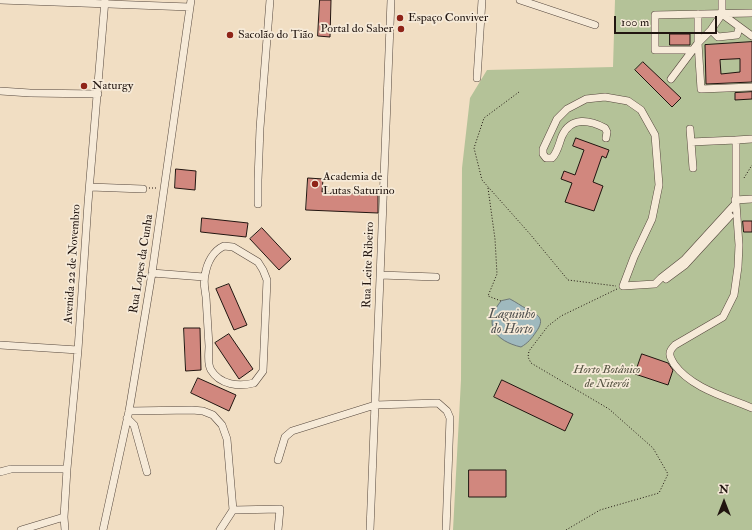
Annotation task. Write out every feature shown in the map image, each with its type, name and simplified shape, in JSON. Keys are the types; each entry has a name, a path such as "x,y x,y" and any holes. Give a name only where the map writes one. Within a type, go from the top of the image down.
{"street":[{"path":"0,0 190,3"},
{"path":"258,204 260,128 270,0"},
{"name":"Rua Leite Ribeiro","path":"370,530 391,0"},
{"path":"477,78 482,0"},
{"path":"520,0 595,25"},
{"path":"671,79 698,43 711,30 722,14 722,0"},
{"name":"Avenida 22 de Novembro","path":"65,530 64,517 67,469 78,350 105,2"},
{"name":"Rua Lopes da Cunha","path":"103,530 128,415 152,274 190,3"},
{"path":"693,50 655,50 656,14 752,13"},
{"path":"698,14 701,89 752,87"},
{"path":"722,14 739,28 752,36"},
{"path":"711,30 718,37 737,35 739,28"},
{"path":"0,91 98,94"},
{"path":"606,138 605,128 596,123 585,121 573,124 563,133 555,155 552,158 546,158 543,154 543,149 557,119 567,109 586,99 605,97 628,100 641,110 654,135 659,185 652,220 634,257 623,286 655,284 663,281 685,266 714,235 736,204 752,199"},
{"path":"690,129 694,168"},
{"path":"691,142 752,139"},
{"path":"736,140 736,204 739,245 734,295 723,317 675,345 670,354 671,359 677,367 703,388 752,408"},
{"path":"90,187 143,189"},
{"path":"224,246 233,247 258,262 263,270 267,280 263,371 254,383 244,386 227,383 222,381 211,371 209,367 204,276 212,256 217,249 224,246"},
{"path":"152,274 204,276"},
{"path":"380,275 436,277"},
{"path":"0,345 78,350"},
{"path":"278,460 285,437 292,430 375,405 435,403 447,410 450,418 446,530"},
{"path":"147,472 139,437 134,424 128,415 192,410 203,411 212,415 222,425 227,439 233,510 220,530"},
{"path":"0,472 10,469 67,469"},
{"path":"233,510 280,509 278,530"},
{"path":"21,530 64,517"}],"path":[{"path":"519,92 484,118 474,148 482,180 568,280 623,286"},
{"path":"744,178 752,165"},
{"path":"488,187 496,239 497,274 488,296 500,301"},
{"path":"143,189 164,188"},
{"path":"566,530 600,510 659,493 668,474 653,448 609,409 531,363 528,358 529,351 548,326 561,316 623,286"}],"green space":[{"name":"Horto Botânico de Niterói","path":"615,0 752,0 752,530 453,530 461,380 462,168 470,98 487,70 613,67"}],"water":[{"name":"Laguinho do Horto","path":"510,299 537,315 540,320 539,327 528,342 521,347 504,341 498,336 492,324 492,317 495,309 501,301"}],"building":[{"path":"320,0 331,0 330,37 318,36"},
{"path":"670,34 690,34 690,45 670,45"},
{"path":"752,42 752,82 706,84 705,45","holes":["740,59 740,72 721,74 720,60"]},
{"path":"643,62 681,98 672,107 635,70"},
{"path":"752,92 752,99 735,100 735,93"},
{"path":"576,138 609,150 606,158 602,156 593,182 603,186 594,211 565,202 572,183 561,179 564,171 575,175 584,150 573,146"},
{"path":"176,169 196,171 195,190 175,188"},
{"path":"308,178 323,179 322,192 378,195 378,213 306,210"},
{"path":"202,218 248,223 246,237 201,232"},
{"path":"743,221 752,221 752,232 744,232"},
{"path":"262,228 291,259 279,270 250,239"},
{"path":"229,284 247,325 234,330 216,289"},
{"path":"184,328 200,328 201,370 186,371"},
{"path":"229,334 253,369 239,379 215,343"},
{"path":"642,354 668,363 673,370 668,385 635,374"},
{"path":"198,378 236,395 229,411 191,393"},
{"path":"502,380 573,414 565,431 494,397"},
{"path":"469,470 506,470 506,497 469,497"}],"place":[{"name":"Espaço Conviver","path":"400,18"},
{"name":"Portal do Saber","path":"401,29"},
{"name":"Sacolão do Tião","path":"230,35"},
{"name":"Naturgy","path":"84,86"},
{"name":"Academia de Lutas Saturino","path":"315,184"}]}
